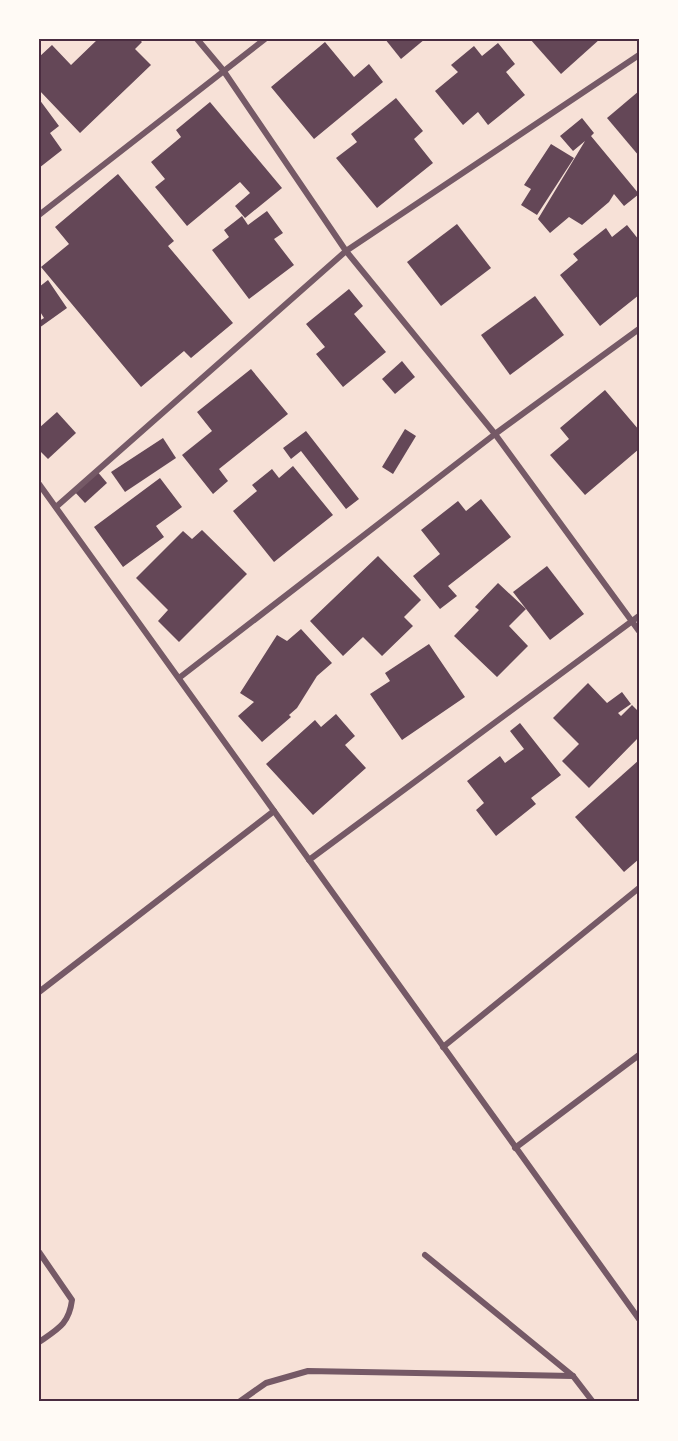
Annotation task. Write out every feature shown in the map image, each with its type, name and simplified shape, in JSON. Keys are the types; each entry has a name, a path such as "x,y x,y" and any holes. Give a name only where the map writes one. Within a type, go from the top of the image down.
{"street":[{"path":"197,39 223,70 346,251 495,434 639,631"},
{"path":"39,214 265,39"},
{"path":"56,507 346,251 639,55"},
{"path":"179,678 495,434 639,329"},
{"path":"39,484 639,1319"},
{"path":"309,860 639,616"},
{"path":"39,992 274,811"},
{"path":"443,1047 639,888"},
{"path":"515,1148 639,1055"},
{"path":"39,1252 72,1300 70,1313 62,1326 39,1342"},
{"path":"425,1256 573,1376 593,1402"},
{"path":"239,1402 266,1383 308,1371 573,1376"}],"building":[{"path":"98,39 139,39 142,42 135,49 151,65 80,133 39,90 39,57 52,45 71,65"},
{"path":"385,39 425,39 401,59"},
{"path":"530,39 600,39 561,74"},
{"path":"325,42 354,77 369,64 383,82 314,139 271,87"},
{"path":"498,43 515,64 506,72 525,95 488,125 478,112 463,125 435,91 458,72 451,65 474,46 482,56"},
{"path":"639,91 639,156 607,118"},
{"path":"396,98 423,131 414,139 433,163 377,208 336,158 357,142 351,134"},
{"path":"39,99 59,126 50,133 62,150 39,168"},
{"path":"210,102 282,188 245,218 235,206 250,193 240,182 187,226 155,187 165,179 151,162 181,137 176,130"},
{"path":"582,118 594,133 591,136 639,194 624,206 614,194 609,202 582,225 569,217 550,233 538,219 585,141 573,151 560,136"},
{"path":"551,144 574,158 537,215 521,205 531,189 524,185"},
{"path":"118,174 174,241 168,246 233,323 191,358 184,351 141,387 41,267 69,244 55,227"},
{"path":"267,211 283,233 274,239 294,265 249,299 212,250 229,237 224,230 242,216 248,225"},
{"path":"457,224 491,268 441,306 407,262"},
{"path":"627,225 639,240 639,295 600,326 560,275 578,260 573,254 606,228 612,237"},
{"path":"48,280 67,308 39,328 39,321 44,318 39,310 39,287"},
{"path":"349,289 363,306 354,314 386,352 343,387 316,354 325,347 306,324"},
{"path":"535,296 564,335 510,375 481,335"},
{"path":"402,361 415,377 395,394 382,379"},
{"path":"251,369 288,414 219,469 228,481 213,494 182,455 212,431 197,412"},
{"path":"605,390 639,430 639,449 585,495 550,455 569,439 560,428"},
{"path":"57,412 76,433 48,459 39,450 39,428"},
{"path":"405,429 416,436 393,474 382,467"},
{"path":"306,431 359,499 346,509 301,451 291,459 283,448"},
{"path":"163,438 176,458 125,492 111,472"},
{"path":"293,466 333,515 274,562 233,511 257,491 252,485 272,469 279,478"},
{"path":"96,470 107,483 85,503 73,490"},
{"path":"160,478 182,507 156,526 164,537 123,567 94,527"},
{"path":"481,499 511,537 448,586 457,596 440,609 413,576 440,554 421,530 458,501 466,511"},
{"path":"202,530 247,574 179,642 158,621 168,610 136,578 183,531 192,539"},
{"path":"378,556 421,600 404,617 413,626 382,656 363,637 343,656 310,621"},
{"path":"547,566 584,614 550,640 513,592"},
{"path":"498,583 526,609 509,626 528,646 497,677 454,636 479,610 475,607"},
{"path":"301,629 332,663 317,676 297,708 289,715 291,717 262,742 238,716 254,702 240,693 277,635 287,641"},
{"path":"429,644 465,697 402,740 370,694 390,681 385,673"},
{"path":"588,683 607,703 622,692 631,704 618,713 621,716 632,705 639,712 639,737 589,788 562,761 579,744 553,718"},
{"path":"336,714 355,736 345,745 366,768 313,815 266,764 315,720 321,727"},
{"path":"520,723 561,775 531,798 536,804 496,836 476,810 484,803 467,781 500,756 505,763 524,749 510,731"},
{"path":"639,760 639,859 624,872 575,817"}]}
